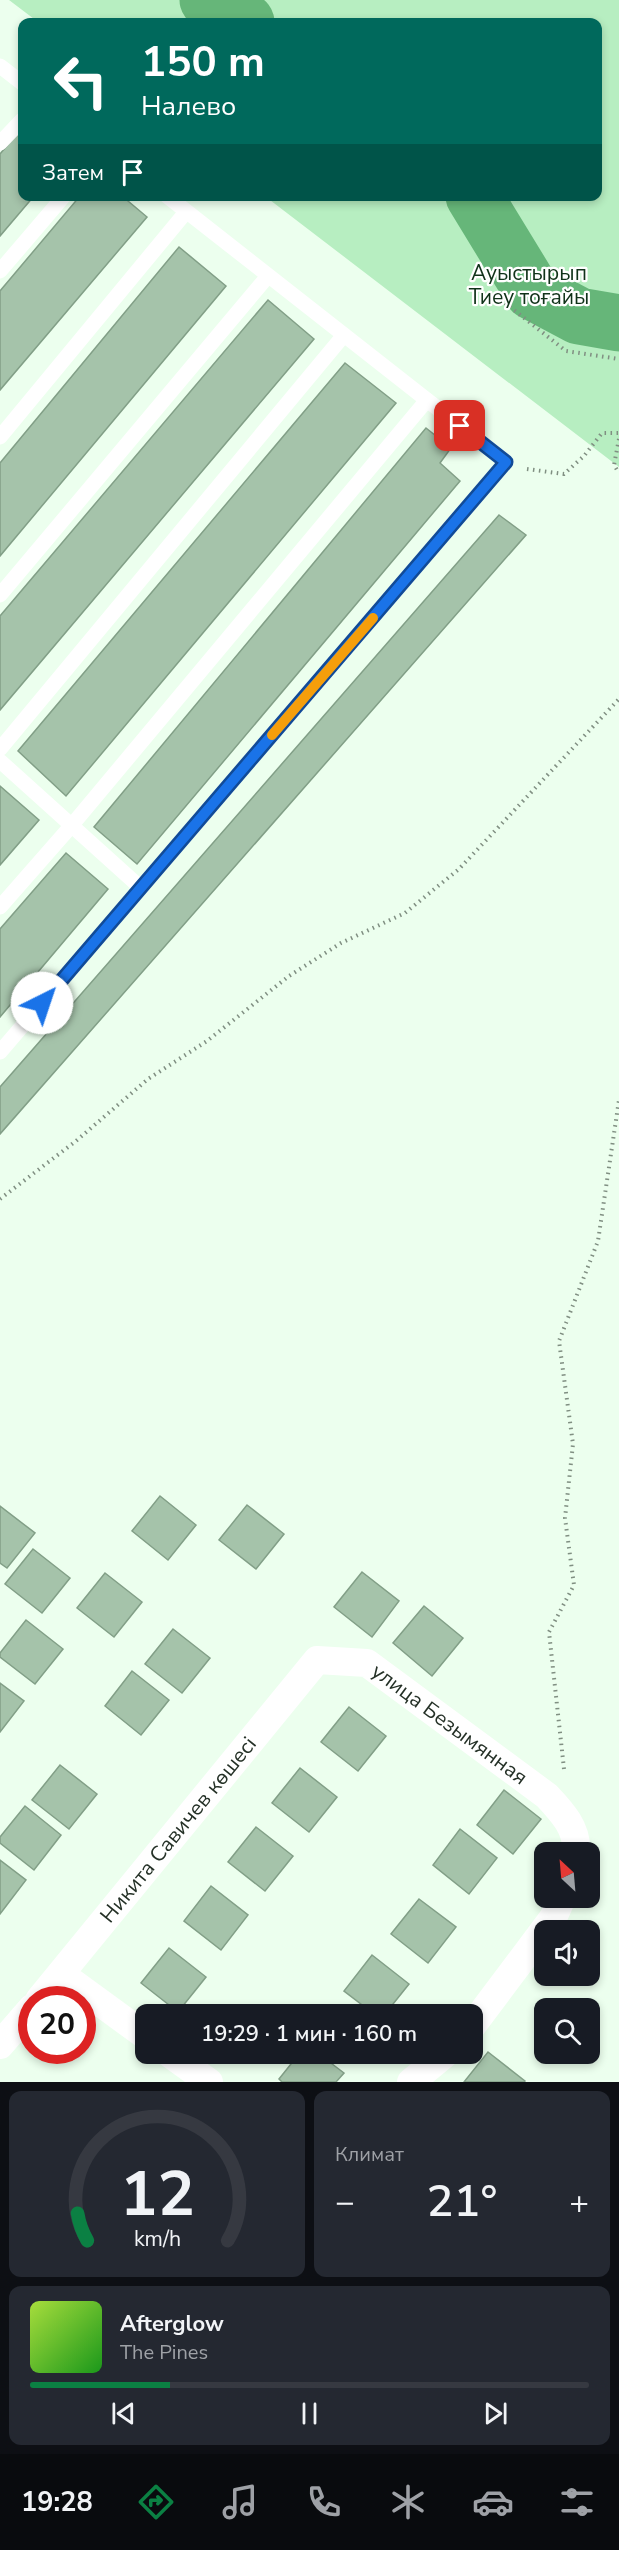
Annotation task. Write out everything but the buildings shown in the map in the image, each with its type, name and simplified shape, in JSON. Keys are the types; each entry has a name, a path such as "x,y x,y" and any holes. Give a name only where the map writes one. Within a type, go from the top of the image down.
{"street":[{"name":"улица Безымянная","path":"317,1660 367,1662 547,1796 569,1821 576,1842"},
{"name":"Никита Савичев көшесі","path":"51,1986 317,1660"},
{"path":"483,2011 553,1918 558,1908"},
{"path":"61,1974 135,2028"},
{"path":"0,2045 18,2024"},
{"path":"184,2064 209,2082"},
{"path":"411,2082 433,2064"}],"lane":[{"path":"0,66 18,80"},
{"path":"0,143 18,124"},
{"path":"0,272 60,201"},
{"path":"0,1052 506,462 173,201"},
{"path":"0,437 186,212"},
{"path":"0,595 268,276"},
{"path":"0,749 344,335"},
{"path":"0,907 72,825 427,400"},
{"path":"0,761 141,888"}],"path":[{"path":"506,303 566,351 619,359"},
{"path":"506,462 537,472 564,474 602,433 619,433"},
{"path":"619,439 614,465 619,473"},
{"path":"0,1199 76,1141 148,1079 207,1041 290,976 341,944 405,913 459,869 619,699"},
{"path":"564,1773 549,1632 574,1585 565,1518 573,1444 559,1341 598,1241 619,1100"}],"green space":[{"name":"Ауыстырып Тиеу тоғайы","path":"9,0 619,0 619,467 271,201 602,201 602,18 33,18"}],"waterway":[{"path":"208,0 239,18"},
{"path":"477,201 532,291 579,316 619,323"}],"slow traffic":[{"path":"272,735 373,618"}],"route":[{"path":"42,1003 506,462 460,426"}]}
